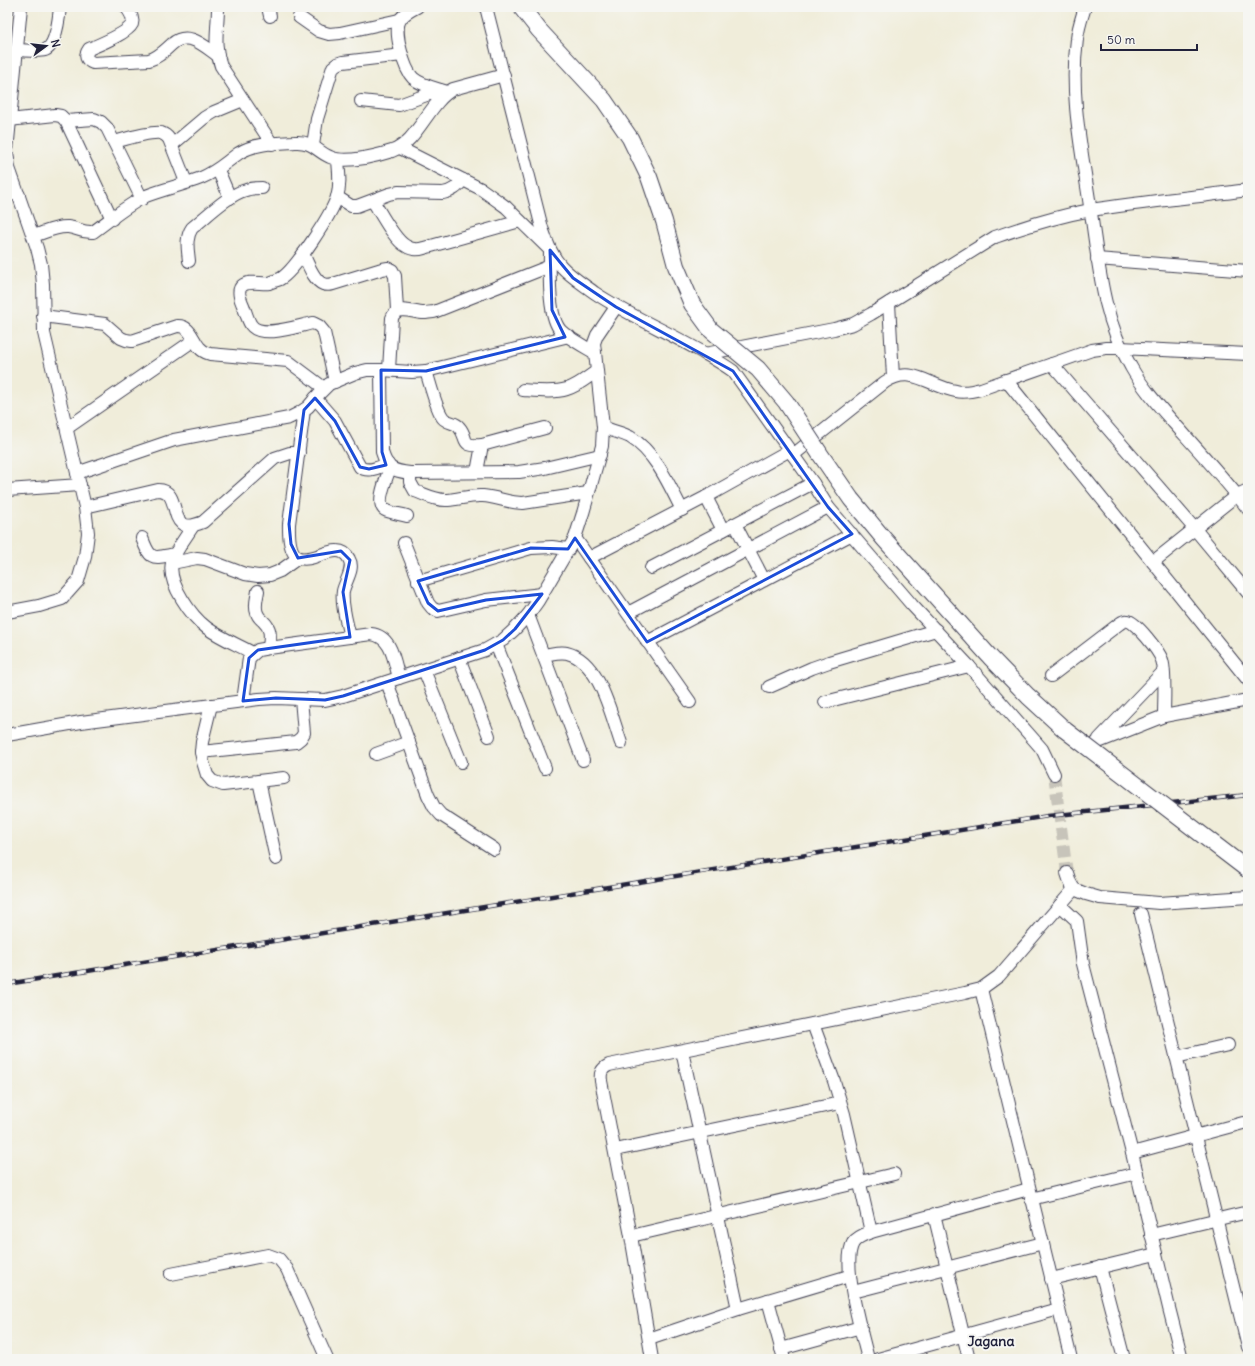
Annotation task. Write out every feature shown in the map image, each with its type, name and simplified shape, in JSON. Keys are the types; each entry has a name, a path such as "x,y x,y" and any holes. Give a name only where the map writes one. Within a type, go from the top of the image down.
{"main road":[{"path":"521,7 539,30 604,100 630,138 649,177 664,221 676,266 692,304 711,330 758,369 786,402 851,499 884,539 991,658 1028,696 1065,730 1248,870"}],"street":[{"path":"7,612 39,606 62,599 78,581 85,557 88,533 85,507 44,333 41,264 33,236 13,194 9,168 9,120 21,7"},
{"path":"16,50 41,50 49,48 57,29 60,7"},
{"path":"126,7 132,18 132,24 128,30 89,49 86,53 88,61 93,63 149,60 158,57 177,40 183,38 197,41 217,55"},
{"path":"218,7 216,44 217,55 221,66 272,144"},
{"path":"299,17 319,31 329,34 399,20 417,7"},
{"path":"486,7 542,228 550,250 550,297 556,323 561,331 595,353"},
{"path":"1085,7 1077,38 1075,67 1076,102 1100,279 1114,331 1120,348 1131,369 1150,396 1243,492 1248,509"},
{"path":"399,20 398,37 402,55 408,71 421,83 444,91"},
{"path":"313,145 317,119 333,67 343,62 402,55"},
{"path":"361,101 399,104 504,75"},
{"path":"33,236 67,227 86,233 93,232 142,199 156,192 200,178 218,170 240,153 261,145 296,142 308,143 329,157 338,160 350,161 393,151 406,143 440,99 444,91"},
{"path":"172,145 204,118 214,112 243,100"},
{"path":"9,120 55,115 61,116 66,120 112,219"},
{"path":"66,120 94,119 101,122 107,128 142,199"},
{"path":"114,142 161,133 166,135 172,145 186,182"},
{"path":"400,148 481,189 495,199 550,250 560,265 573,278 616,307 717,360 733,372 792,452 828,507 912,605 969,666 1042,749 1054,774"},
{"path":"335,382 324,332 319,326 313,323 268,332 256,329 251,325 239,290 241,286 246,283 270,283 291,271 331,210 337,197 339,188 338,160"},
{"path":"218,170 230,198"},
{"path":"337,197 351,206 357,206 398,192 443,193 456,188 463,180"},
{"path":"190,261 188,233 192,228 230,198 246,190 262,188"},
{"path":"705,354 834,329 852,324 889,303 995,237 1040,222 1091,210 1248,190"},
{"path":"373,201 398,239 404,246 412,249 424,248 520,221"},
{"path":"303,254 314,276 325,285 388,268 392,270 395,276 397,310 392,318 385,370 382,452 389,466 398,472 410,473 519,472 532,471 600,455"},
{"path":"1097,259 1248,271"},
{"path":"397,310 425,313 434,312 550,266"},
{"path":"889,303 893,377"},
{"path":"8,732 243,701 276,698 325,700 343,696 485,650 503,640 516,629 528,615 575,538 600,455 604,427 594,343 597,335 616,307"},
{"path":"43,316 104,324 121,338 132,341 177,326 182,326 186,328 204,352 210,354 288,362 324,388"},
{"path":"77,473 174,440 289,418 304,410 329,384 355,373 367,370 412,372 426,371 569,336"},
{"path":"67,428 194,340"},
{"path":"589,558 792,452 893,377 911,375 955,391 967,392 981,389 1092,350 1106,348 1248,354"},
{"path":"1052,364 1194,528 1248,593"},
{"path":"426,371 439,410 443,417 448,422 458,425 465,441 468,444 474,446 482,445 545,428"},
{"path":"523,390 567,390 597,371"},
{"path":"1006,380 1248,680"},
{"path":"315,398 335,421 360,467 369,470 389,466"},
{"path":"304,410 289,533 294,554 298,558 306,559 335,551 341,551 347,555 350,560 351,569 344,585 343,597 350,637"},
{"path":"604,427 630,438 645,450 658,464 682,510"},
{"path":"477,472 482,445"},
{"path":"85,507 158,490 164,490 172,497 176,516 179,522 185,525 194,526 203,522 275,458 290,453 299,453"},
{"path":"389,466 380,499 381,506 385,510 407,516"},
{"path":"410,473 410,482 415,491 440,500 479,495 489,496 512,503 588,493"},
{"path":"651,568 813,482"},
{"path":"7,490 80,485"},
{"path":"1153,562 1194,528 1243,492"},
{"path":"706,497 723,530"},
{"path":"628,613 828,507"},
{"path":"734,524 764,580"},
{"path":"194,526 174,558 171,570 173,581 178,592 196,618 207,628 253,654"},
{"path":"648,642 852,534"},
{"path":"142,538 151,556 201,559 245,574 258,576 270,575 280,571 298,558"},
{"path":"575,538 690,702"},
{"path":"404,543 418,581 428,603 432,608 438,610 486,600 542,594"},
{"path":"418,581 531,548 552,547 568,549"},
{"path":"258,591 256,612 270,630 269,648"},
{"path":"528,615 583,760"},
{"path":"1051,676 1125,621 1129,621 1135,624 1158,652 1162,661 1164,716"},
{"path":"769,687 824,664 936,630"},
{"path":"243,701 249,658 258,650 269,648 378,634 389,645 399,678"},
{"path":"496,644 545,768"},
{"path":"543,655 567,653 587,665 596,676 604,692 621,743"},
{"path":"459,658 489,736"},
{"path":"825,702 969,666"},
{"path":"424,670 461,762"},
{"path":"1163,672 1096,743 1164,716 1248,700"},
{"path":"387,682 428,795 437,811 494,849"},
{"path":"202,752 296,742 304,733 301,699"},
{"path":"211,705 202,742 202,752 207,775 212,781 223,785 284,778"},
{"path":"376,754 409,742"},
{"path":"259,780 276,859"},
{"path":"1067,873 1074,888 1086,894 1100,898 1160,904 1248,897"},
{"path":"652,1359 632,1236 600,1081 600,1074 603,1068 609,1065 965,993 981,988 999,976 1074,888"},
{"path":"1060,905 1077,921 1083,964 1132,1153 1182,1359"},
{"path":"1141,914 1248,1347"},
{"path":"981,988 1071,1359"},
{"path":"813,1024 834,1081 871,1232"},
{"path":"1176,1057 1228,1045"},
{"path":"682,1051 738,1309"},
{"path":"615,1150 840,1103"},
{"path":"1132,1153 1244,1123"},
{"path":"868,1359 849,1276 849,1253 854,1242 861,1236 934,1214 1137,1173"},
{"path":"632,1236 718,1217 894,1174"},
{"path":"1151,1235 1248,1212"},
{"path":"934,1214 969,1359"},
{"path":"853,1292 1042,1243"},
{"path":"1051,1279 1156,1254"},
{"path":"171,1274 268,1256 279,1259 288,1269 327,1359"},
{"path":"1100,1267 1124,1359"},
{"path":"649,1339 738,1309 849,1276"},
{"path":"768,1300 782,1354 860,1327"},
{"path":"878,1359 1059,1309"}],"highlighted area":[{"path":"550,250 573,278 616,307 733,371 828,507 852,534 647,642 575,538 568,549 531,548 418,581 428,603 438,611 486,600 542,594 515,629 503,640 485,650 343,696 325,700 276,698 243,701 249,658 258,650 350,637 343,592 350,560 341,551 298,558 291,544 289,524 304,410 315,398 335,421 360,467 369,469 386,465 382,452 381,370 426,371 565,337 552,310"}],"tunnel":[{"path":"1054,774 1067,873"}],"railway":[{"path":"7,984 1048,816 1248,795"}],"district":[{"name":"Jagana","path":"991,1341"}]}
